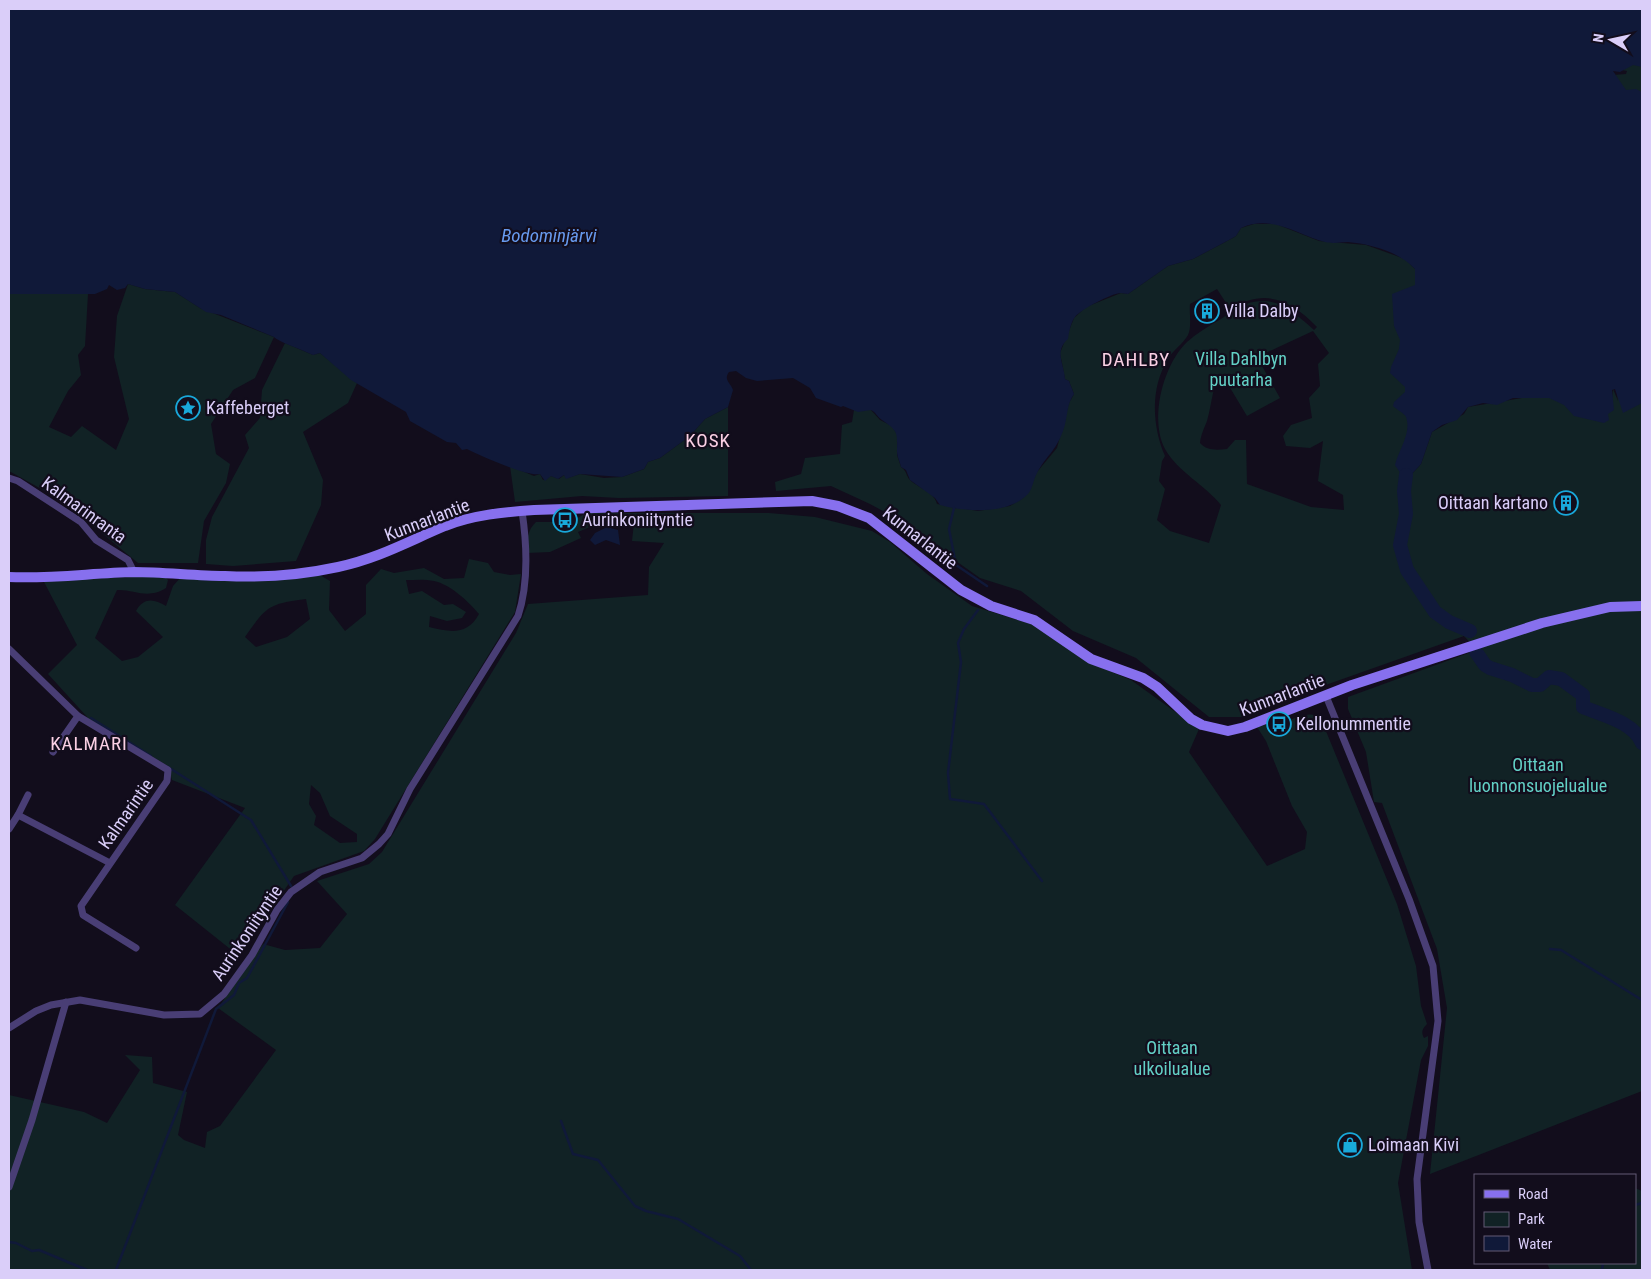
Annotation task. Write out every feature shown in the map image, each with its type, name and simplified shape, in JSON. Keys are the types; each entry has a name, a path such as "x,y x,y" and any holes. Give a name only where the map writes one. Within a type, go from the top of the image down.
{"main road":[{"name":"Kunnarlantie","path":"9,577 63,577 134,572 250,577 314,572 389,552 458,522 488,514 522,511 793,501 829,504 856,512 880,525 961,590 975,599 1034,620 1091,659 1143,678 1157,687 1191,719 1202,725 1228,730 1239,729 1423,660 1542,623 1610,607 1642,606"}],"street":[{"name":"Kalmarinranta","path":"9,478 18,481 81,522 96,540 128,560 134,572"},
{"name":"Aurinkoniityntie","path":"9,1028 36,1011 66,1002 94,1002 164,1015 200,1014 224,994 252,955 268,924 291,892 320,872 362,858 373,851 388,834 410,789 518,616 524,592 526,569 522,511"},
{"name":"Kalmarintie","path":"9,649 78,716 168,770 168,781 81,906 83,915 136,948"},
{"path":"1326,696 1409,899 1433,966 1438,1021 1417,1179 1419,1222 1428,1270"},
{"path":"53,752 78,716"},
{"path":"9,830 28,795"},
{"path":"18,815 110,863"},
{"path":"9,1187 32,1120 66,1002"}],"green space":[{"path":"1642,63 1642,100 1626,97 1613,75 1626,74 1627,71 1622,70 1630,64"},
{"path":"1254,224 1276,224 1319,241 1366,245 1405,259 1415,269 1415,285 1424,320 1401,474 1410,476 1421,464 1432,432 1464,414 1468,407 1522,398 1537,379 1611,408 1613,389 1618,401 1617,394 1642,360 1642,1091 1430,1174 1447,1008 1437,949 1382,803 1374,802 1366,752 1348,709 1348,697 1477,650 1464,636 1303,693 1242,717 1209,717 1136,658 1073,631 1021,591 980,578 894,517 870,504 831,486 776,491 775,482 801,474 805,458 840,454 842,425 852,422 854,410 871,410 880,420 892,426 897,434 897,455 901,467 913,483 933,496 937,504 978,511 1010,506 1023,498 1037,472 1057,448 1069,403 1074,394 1069,381 1065,379 1060,353 1074,318 1086,307 1121,293 1128,294 1168,266 1193,259 1229,240 1236,236 1241,228","holes":["1217,289 1230,309 1255,299 1266,298 1276,300 1287,303 1297,309 1317,327 1314,330 1303,320 1277,303 1256,301 1235,309 1195,336 1187,342 1171,364 1161,393 1158,423 1160,437 1165,449 1177,465 1221,505 1209,543 1170,531 1157,520 1165,489 1159,481 1162,461 1165,456 1157,432 1155,407 1158,382 1162,370 1170,356 1188,335 1190,304","1313,331 1329,353 1318,364 1320,386 1309,398 1312,418 1291,425 1283,436 1286,446 1310,448 1323,441 1318,481 1343,495 1344,510 1311,507 1247,484 1246,440 1235,440 1227,449 1220,450 1209,449 1200,443 1217,379 1223,376 1247,416 1280,398 1257,357"]},
{"path":"128,284 145,289 175,292 200,308 274,337 255,378 233,390 211,424 216,454 230,464 226,483 204,521 198,563 138,563 63,501 9,471 9,294 88,294 85,346 78,355 81,375 68,391 49,427 71,437 82,426 116,450 129,419 114,357 117,316"},
{"path":"285,343 313,355 320,353 357,383 348,403 303,432 323,480 321,505 296,561 233,566 206,564 206,540 212,517 249,448 245,435 260,418 262,390"},
{"path":"728,407 728,496 619,498 582,496 515,502 510,466 534,476 540,474 543,480 551,476 559,479 564,475 568,478 580,474 604,478 622,477 644,469 648,462 660,458 690,436 705,419"},
{"name":"Oittaan ulkoilualue","path":"586,513 769,513 815,517 872,531 890,542 927,574 972,606 1031,624 1090,663 1131,680 1199,729 1189,752 1267,866 1305,849 1307,832 1292,806 1266,741 1257,727 1273,723 1274,727 1292,719 1311,714 1321,719 1397,904 1416,966 1421,1006 1427,1024 1422,1032 1424,1038 1428,1036 1428,1046 1421,1060 1398,1183 1412,1270 9,1270 9,1095 84,1112 107,1123 140,1070 125,1055 152,1057 153,1083 187,1092 178,1135 184,1140 205,1148 207,1132 220,1126 276,1050 218,1008 263,944 285,950 320,948 347,914 317,881 369,864 382,852 516,633 528,604 648,595 649,567 664,543 632,541 634,523 604,521 578,532 581,538 550,552 527,553 529,532 536,522 571,522"},
{"path":"469,559 488,563 494,572 510,575 521,574 515,612 375,839 364,851 294,876 239,956 175,905 245,808 172,780 168,766 89,719 48,674 77,645 43,580 164,576 168,580 166,588 153,593 117,590 95,638 122,661 138,657 163,637 136,611 146,601 157,602 166,606 173,586 181,577 318,574 330,581 329,610 345,631 366,614 366,585 381,569 394,573 424,568 444,579 464,578","holes":["406,580 427,580 440,583 459,594 479,614 469,626 457,631 429,627 430,616 447,621 462,618 466,612 453,604 444,605 422,591 409,594","306,599 310,619 287,637 256,647 245,637 264,613 270,608","311,785 320,793 330,816 357,834 357,842 340,843 314,825 316,816 309,804"]},
{"path":"1636,1188 1642,1191 1642,1270 1550,1270 1547,1264 1636,1264"}],"water":[{"name":"Bodominjärvi","path":"9,9 1642,9 1642,67 1633,65 1620,72 1613,71 1626,90 1636,89 1642,92 1642,403 1623,413 1615,389 1612,390 1614,410 1608,414 1609,420 1604,423 1574,416 1564,405 1549,398 1513,398 1497,405 1483,403 1468,407 1457,420 1442,425 1432,432 1421,464 1410,476 1401,474 1395,465 1406,436 1407,423 1406,417 1393,406 1394,402 1405,392 1405,387 1390,373 1399,349 1400,340 1394,326 1392,294 1415,285 1415,269 1401,258 1375,247 1348,242 1325,242 1284,227 1263,223 1241,228 1236,236 1229,240 1193,259 1168,266 1128,294 1121,293 1104,299 1089,306 1075,317 1071,324 1068,339 1061,348 1065,379 1069,381 1074,394 1065,426 1057,444 1037,473 1028,494 1020,501 1009,506 998,509 974,510 940,505 935,498 910,480 906,470 901,467 898,458 896,433 892,427 880,419 873,411 858,412 816,398 810,388 793,378 757,381 746,378 736,371 729,372 727,375 733,390 728,407 705,419 690,436 660,458 648,462 644,469 622,477 580,474 566,479 564,475 558,479 551,476 545,481 540,474 515,469 467,449 462,450 456,443 447,442 410,421 406,412 351,380 320,353 313,355 221,315 206,312 175,292 145,289 128,284 125,288 117,290 109,285 107,289 95,294 9,294"},
{"path":"607,527 618,530 620,545 606,540 595,545 590,540 595,533"}],"waterway":[{"path":"1406,475 1404,491 1406,514 1400,545 1407,570 1435,612 1449,622 1470,631"},
{"path":"954,508 949,529 956,565 987,586"},
{"path":"978,610 964,629 958,643 961,662 948,773 950,799 984,804 1042,881"},
{"path":"1476,652 1485,665 1490,668 1512,675 1532,685 1540,685 1549,677 1561,679 1583,695 1583,707 1625,724 1638,736 1642,743"},
{"path":"91,718 151,756"},
{"path":"168,767 251,820 291,886"},
{"path":"116,1270 216,1009 234,995 239,983 247,978 288,902"},
{"path":"1550,949 1561,950 1642,1000"},
{"path":"561,1121 573,1154 598,1160 635,1206 646,1211 678,1219 740,1256 751,1270"},
{"path":"1636,1205 1642,1203"},
{"path":"9,1242 16,1243 32,1251 39,1250 87,1270"},
{"path":"1602,1270 1603,1264"}],"place":[{"name":"Villa Dalby","path":"1207,311"},
{"name":"Kaffeberget","path":"188,408"},
{"name":"Oittaan kartano","path":"1566,503"},
{"name":"Aurinkoniityntie","path":"565,520"},
{"name":"Kellonummentie","path":"1279,724"},
{"name":"Loimaan Kivi","path":"1350,1145"}],"district":[{"name":"DAHLBY","path":"1136,359"},
{"name":"KOSK","path":"708,440"},
{"name":"KALMARI","path":"89,743"}],"park label":[{"name":"Villa Dahlbyn puutarha","path":"1241,369"},
{"name":"Oittaan luonnonsuojelualue","path":"1538,775"}]}
